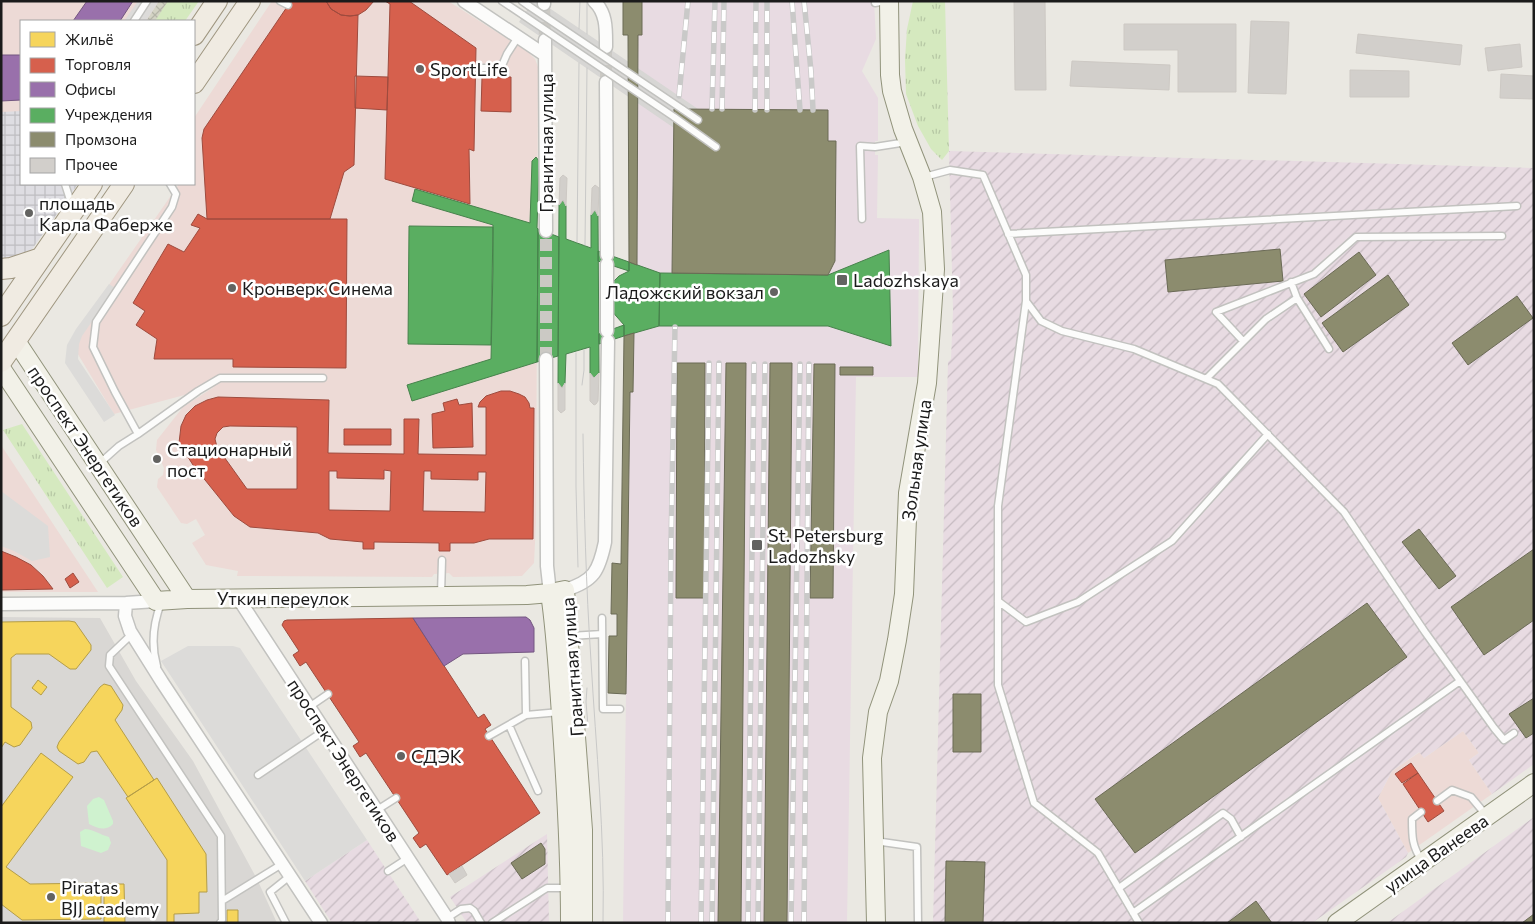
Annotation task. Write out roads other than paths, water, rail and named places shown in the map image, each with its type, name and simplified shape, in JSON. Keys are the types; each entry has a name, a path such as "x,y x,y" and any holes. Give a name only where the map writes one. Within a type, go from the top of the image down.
{"main road":[{"path":"195,34 217,1"},
{"path":"195,82 250,1"},
{"path":"1,317 91,185"},
{"path":"1,362 123,185"},
{"path":"1,269 41,258"},
{"name":"проспект Энергетиков","path":"1,317 16,341"}],"street":[{"name":"Гранитная улица","path":"464,1 546,55"},
{"path":"597,2 606,26 606,47"},
{"name":"Зольная улица","path":"876,923 872,758 878,712 889,681 904,594 908,493 927,383 935,269 932,212 892,91 882,2"},
{"name":"Гранитная улица","path":"545,40 546,231"},
{"name":"Гранитная улица","path":"558,591 579,586 593,575 598,566 605,542 608,336 606,82"},
{"name":"проспект Энергетиков","path":"16,341 187,599"},
{"name":"Гранитная улица","path":"546,359 547,566 558,591 569,636 583,830 583,923"},
{"name":"проспект Энергетиков","path":"1,368 158,601"},
{"name":"Гранитная улица","path":"558,591 554,622 569,829 570,923"},
{"name":"Уткин переулок","path":"1,604 126,603 238,598 527,595 558,591"},
{"name":"проспект Энергетиков","path":"238,598 448,920"},
{"path":"126,603 125,616 132,634 321,923"},
{"name":"улица Ванеева","path":"1337,923 1534,783"}],"lane":[{"path":"135,20 147,1"},
{"path":"280,1 288,5"},
{"path":"502,1 716,147"},
{"path":"522,1 698,120"},
{"path":"481,68 501,68 518,37"},
{"path":"862,218 860,146 875,147 908,142"},
{"path":"922,177 950,170 983,175 1026,275 1026,301 998,506 998,685 1034,803 1098,853 1139,923"},
{"path":"65,185 74,210"},
{"path":"138,434 93,348 96,322 172,207 176,194 171,185"},
{"path":"1008,234 1517,206"},
{"path":"1243,341 1216,312 1314,274 1356,237 1502,236"},
{"path":"1291,282 1297,298 1329,349"},
{"path":"1206,379 1266,319 1297,298"},
{"path":"1026,301 1041,321 1062,331 1134,349 1218,384 1344,512 1494,728 1504,740 1514,733"},
{"path":"98,465 119,446 198,391 220,378 323,378"},
{"path":"998,601 1026,622 1078,602 1172,541 1268,434"},
{"path":"441,597 442,560"},
{"path":"158,601 153,640 155,658 162,682"},
{"path":"602,618 603,709 620,709"},
{"path":"132,634 110,655 109,666 221,836 222,920 220,923"},
{"path":"569,636 602,634"},
{"path":"525,661 526,715"},
{"path":"1134,913 1460,681"},
{"path":"309,707 328,694"},
{"path":"490,736 526,715 561,712"},
{"path":"509,725 538,791"},
{"path":"258,775 325,730"},
{"path":"1437,801 1452,790 1471,797 1487,816"},
{"path":"377,810 396,798"},
{"path":"1119,888 1223,812 1231,819 1240,836"},
{"path":"1421,812 1412,820 1412,841 1417,854 1423,862"},
{"path":"874,841 917,847 918,923"},
{"path":"388,872 408,858"},
{"path":"222,901 282,864"},
{"path":"286,923 270,892 290,876"},
{"path":"492,923 547,888 570,888"},
{"path":"448,920 461,909 470,908 481,923"}],"tunnel":[{"path":"544,4 545,40"},
{"path":"606,47 606,82"},
{"path":"546,231 546,359"}],"tram line":[{"path":"579,29 580,1"},
{"path":"587,1 587,34"},
{"path":"577,242 579,63"},
{"path":"585,245 587,68"},
{"path":"582,385 584,350"},
{"path":"576,353 578,567"},
{"path":"583,434 588,605 601,825 603,923"},
{"path":"587,688 588,726"}],"railway":[{"path":"679,96 688,1"},
{"path":"712,109 715,1"},
{"path":"722,109 724,1"},
{"path":"755,110 756,1"},
{"path":"767,1 767,110"},
{"path":"792,1 800,110"},
{"path":"804,1 813,110"},
{"path":"668,923 675,327"},
{"path":"701,923 709,363"},
{"path":"712,923 719,363"},
{"path":"748,923 754,364"},
{"path":"758,923 765,364"},
{"path":"791,923 800,364"},
{"path":"804,923 809,364"}],"place":[{"name":"SportLife","path":"420,69"},
{"name":"площадь Карла Фаберже","path":"29,213"},
{"name":"Ladozhskaya","path":"842,280"},
{"name":"Кронверк Синема","path":"232,288"},
{"name":"Ладожский вокзал","path":"774,292"},
{"name":"Стационарный пост","path":"157,459"},
{"name":"St. Petersburg Ladozhsky","path":"757,545"},
{"name":"СДЭК","path":"401,756"},
{"name":"Piratas BJJ academy","path":"51,897"}]}
